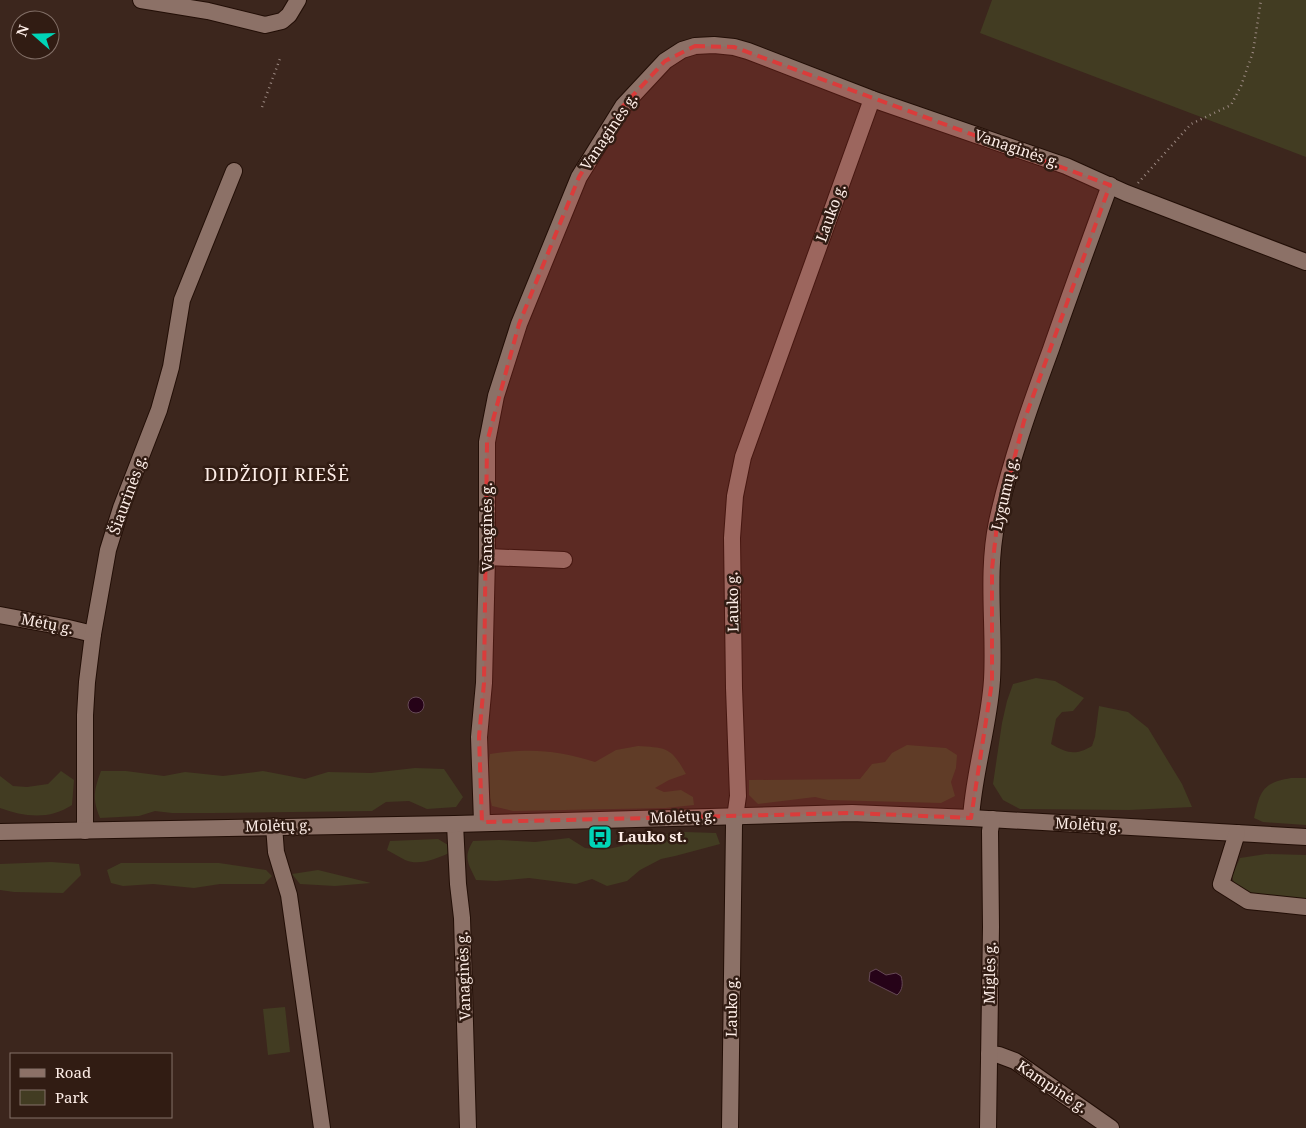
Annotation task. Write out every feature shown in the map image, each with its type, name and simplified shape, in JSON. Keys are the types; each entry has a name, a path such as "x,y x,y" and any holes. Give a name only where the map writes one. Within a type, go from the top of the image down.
{"street":[{"path":"141,0 208,11 265,25 282,21 289,15 298,0"},
{"name":"Vanaginės g.","path":"482,822 479,738 484,683 487,442 496,396 519,324 579,177 623,106 665,61 682,50 695,46 714,45 734,47 748,51 872,100 1066,166 1126,193 1306,262"},
{"name":"Lauko g.","path":"730,1128 734,825 737,816 738,796 732,538 735,496 744,456 872,100"},
{"name":"Šiaurinės g.","path":"85,831 85,714 87,682 93,634 108,550 121,508 159,410 171,367 182,300 234,171"},
{"name":"Lygumų g.","path":"971,818 992,682 992,569 997,525 1009,471 1024,422 1110,186"},
{"path":"487,558 564,560"},
{"name":"Mėtų g.","path":"0,615 93,634"},
{"name":"Molėtų g.","path":"0,832 454,824 852,813 1306,837"},
{"name":"Miglės g.","path":"988,1128 991,928 990,849 992,819"},
{"name":"Vanaginės g.","path":"454,824 462,918 468,1128"},
{"path":"274,826 276,852 289,895 322,1128"},
{"path":"1238,833 1221,884 1248,901 1306,907"},
{"name":"Kampinė g.","path":"989,1054 1000,1055 1014,1061 1111,1128"}],"path":[{"path":"1126,193 1144,178 1191,124 1231,105 1241,86 1253,52 1262,0"},
{"path":"262,106 281,56"}],"highlighted area":[{"path":"695,46 734,47 1110,185 1024,421 997,525 992,569 992,682 971,818 852,813 482,822 479,737 484,683 487,442 519,324 579,177 623,106 645,81 665,61"}],"green space":[{"path":"992,0 1306,0 1306,157 980,33"},
{"path":"1036,678 1055,681 1084,698 1073,711 1062,712 1056,719 1051,744 1071,752 1086,749 1092,746 1095,737 1099,706 1128,712 1148,728 1182,784 1192,807 1129,810 1020,809 1003,800 993,784 1007,701 1013,684"},
{"path":"907,745 946,748 957,755 956,768 951,782 955,796 941,803 828,800 815,797 758,804 749,795 749,780 860,779 872,764 885,762 892,753"},
{"path":"638,746 656,747 672,754 686,774 669,780 655,788 664,792 681,790 693,797 694,805 666,808 513,811 492,806 488,780 490,754 543,751 595,762 616,750"},
{"path":"415,768 444,769 463,797 456,807 427,809 409,801 386,802 372,811 172,813 155,811 139,816 100,818 95,800 95,789 101,771 126,771 164,776 185,772 223,776 263,771 305,779 328,772 371,773"},
{"path":"61,771 74,780 72,805 64,810 37,816 0,808 0,776 13,786 27,787 48,784"},
{"path":"1291,778 1306,778 1306,825 1263,822 1254,818 1258,801 1264,790 1274,783"},
{"path":"685,832 716,833 720,844 661,859 640,870 627,881 607,886 592,879 576,884 529,878 496,881 476,880 467,856 473,841 535,842 569,838 585,848 603,850 622,846 639,837"},
{"path":"438,839 448,845 449,853 427,861 410,862 387,850 390,841"},
{"path":"1266,854 1306,855 1306,902 1250,895 1234,883 1232,876 1240,858"},
{"path":"51,862 79,864 81,875 63,893 0,890 0,864"},
{"path":"121,863 219,863 266,870 272,876 264,884 220,884 194,888 153,884 123,886 111,883 107,870"},
{"path":"318,870 371,883 335,886 300,884 292,874"},
{"path":"285,1007 290,1052 268,1055 263,1009"}],"shaded area":[{"path":"416,697 424,705 416,713 408,705"},
{"path":"876,969 886,975 896,973 901,976 902,986 897,995 869,981 870,972"}],"place":[{"name":"Lauko st.","path":"600,837"}],"district":[{"name":"DIDŽIOJI RIEŠĖ","path":"277,475"}]}
